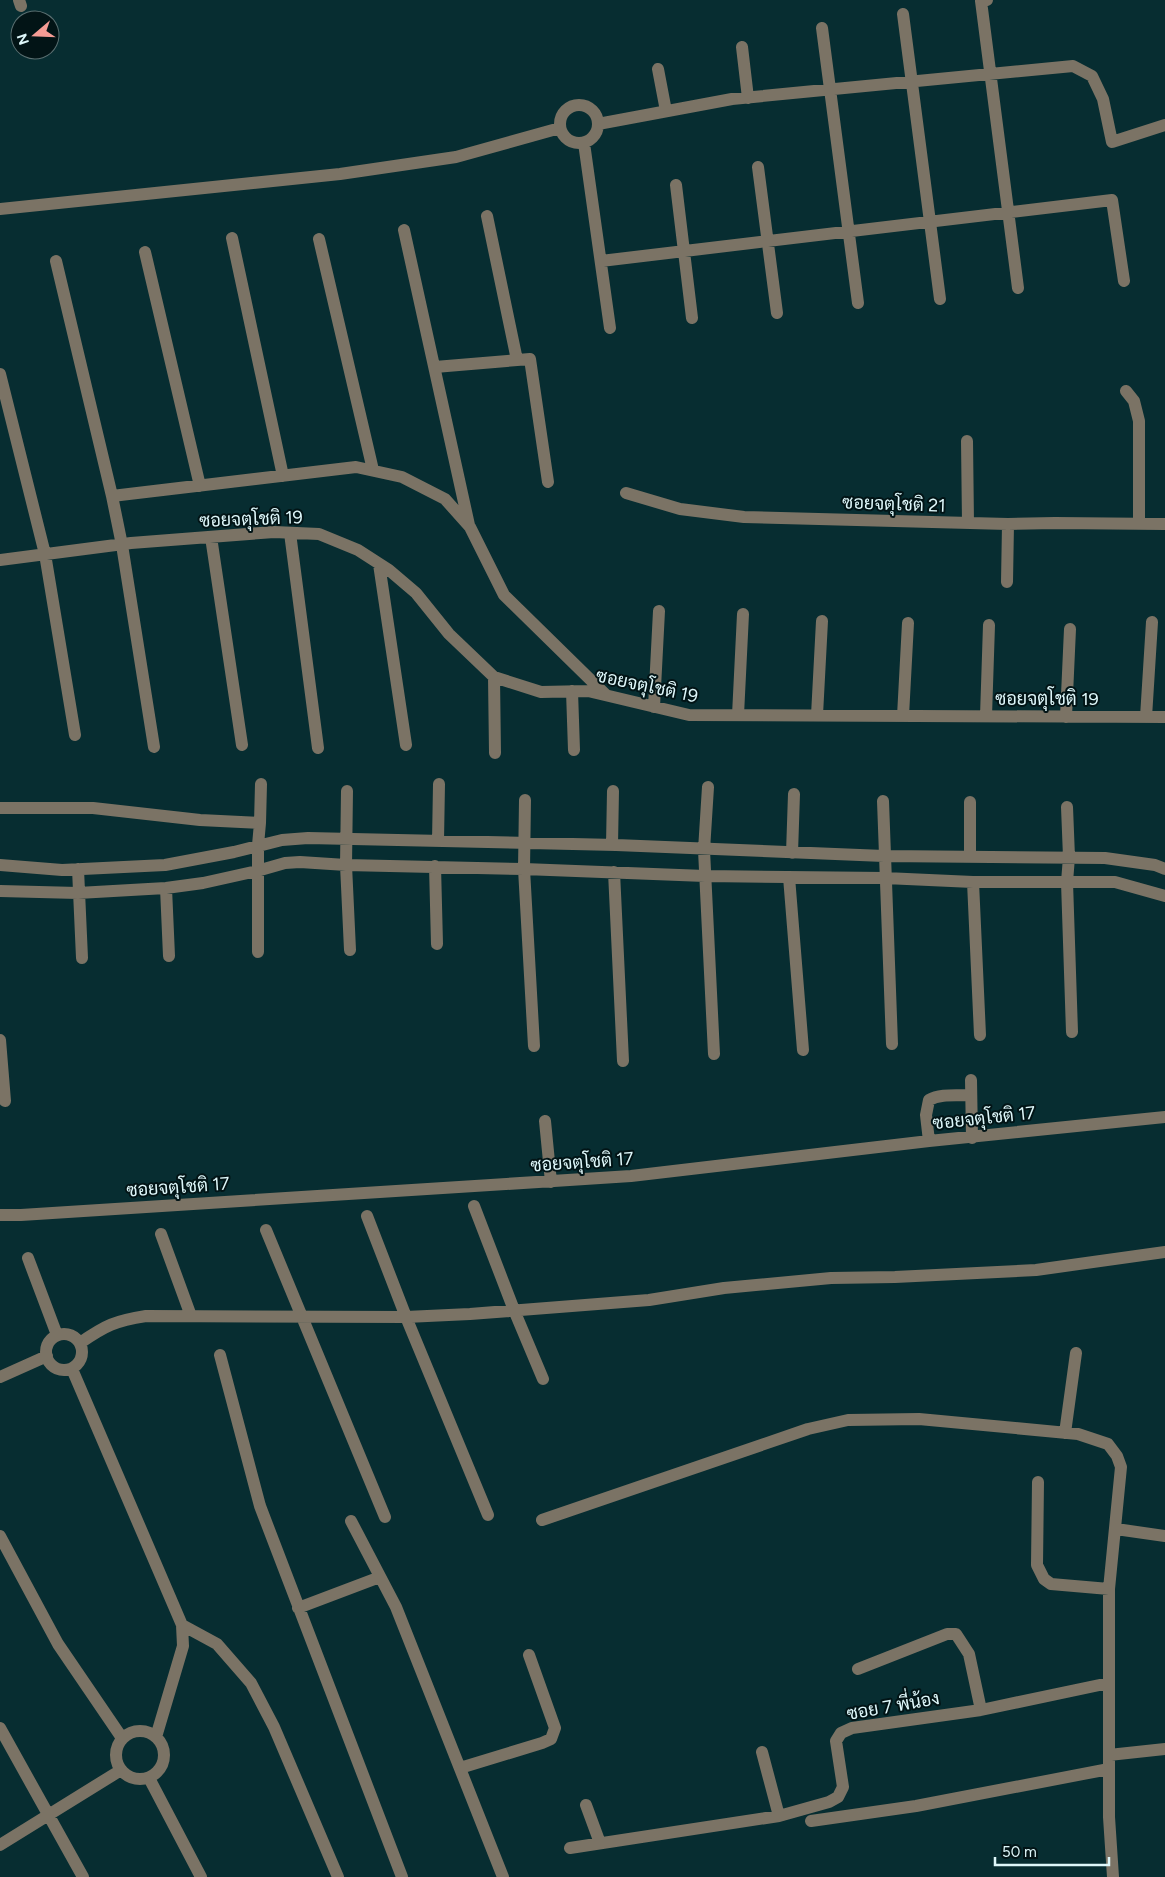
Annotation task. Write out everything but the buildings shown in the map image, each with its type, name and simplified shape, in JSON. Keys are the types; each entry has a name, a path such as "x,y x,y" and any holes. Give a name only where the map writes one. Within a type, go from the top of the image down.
{"street":[{"path":"987,0 981,1 1018,288"},
{"path":"903,14 940,299"},
{"path":"822,28 858,303"},
{"path":"742,47 748,98"},
{"path":"598,124 748,98 1073,66 1092,76 1103,99 1112,142 1165,125"},
{"path":"658,69 666,111"},
{"path":"577,104 589,107 597,117 598,124 594,136 584,143 571,142 560,128 562,115 565,110 577,104"},
{"path":"0,208 340,174 456,157 560,128"},
{"path":"584,143 610,328"},
{"path":"758,167 777,313"},
{"path":"676,184 692,318"},
{"path":"601,261 1112,200 1124,281"},
{"path":"487,216 517,360"},
{"path":"404,230 470,527 504,595 606,695"},
{"path":"232,238 283,476"},
{"path":"318,239 372,470"},
{"path":"145,252 200,486"},
{"path":"56,261 122,544 154,747"},
{"path":"434,367 530,359 548,482"},
{"path":"0,374 46,554 75,735"},
{"path":"1126,391 1134,401 1139,421 1139,523"},
{"path":"967,441 968,523"},
{"path":"112,496 356,467 402,477 445,499 470,527"},
{"name":"ซอยจตุโชติ 21","path":"626,493 680,509 744,517 1008,524 1165,524"},
{"path":"1007,582 1008,524"},
{"name":"ซอยจตุโชติ 19","path":"0,560 122,544 274,532 319,534 358,550 416,593 449,634 494,677 541,692 588,691 689,716 1165,717"},
{"path":"290,533 318,748"},
{"path":"211,537 242,745"},
{"path":"379,564 406,745"},
{"path":"654,707 659,611"},
{"path":"738,715 743,614"},
{"path":"817,715 822,621"},
{"path":"1146,717 1152,622"},
{"path":"903,716 908,624"},
{"path":"986,716 989,625"},
{"path":"1066,717 1070,629"},
{"path":"494,677 495,753"},
{"path":"572,691 574,750"},
{"path":"258,952 258,845 261,784"},
{"path":"438,841 439,784"},
{"path":"708,787 704,850 714,1054"},
{"path":"612,845 614,790"},
{"path":"347,791 346,865 350,950"},
{"path":"792,853 794,794"},
{"path":"525,800 524,868 534,1046"},
{"path":"883,801 892,1044"},
{"path":"970,802 970,856"},
{"path":"1067,807 1069,857 1067,882 1072,1032"},
{"path":"0,808 102,809 200,820 260,823"},
{"path":"0,865 62,870 165,865 234,852 282,840 308,838 612,845 884,856 1105,858 1156,865 1165,869"},
{"path":"0,891 78,893 166,888 258,871 285,863 300,862 346,865 524,868 705,876 886,878 973,882 1115,882 1165,896"},
{"path":"435,866 437,944"},
{"path":"78,869 82,958"},
{"path":"614,872 623,1061"},
{"path":"790,877 803,1050"},
{"path":"973,882 980,1035"},
{"path":"166,888 169,956"},
{"path":"0,1040 5,1101"},
{"path":"971,1080 972,1138"},
{"path":"929,1141 926,1115 929,1100 939,1096 971,1095"},
{"name":"ซอยจตุโชติ 17","path":"0,1215 631,1176 929,1141 1165,1117"},
{"path":"545,1121 551,1182"},
{"path":"474,1206 514,1310 544,1379"},
{"path":"367,1216 406,1317 488,1514"},
{"path":"266,1230 384,1517"},
{"path":"161,1234 191,1316"},
{"path":"80,1343 104,1326 146,1316 406,1317 649,1300 724,1288 821,1279 1036,1270 1165,1252"},
{"path":"28,1258 58,1335"},
{"path":"58,1335 70,1335 80,1343 81,1361 72,1369 59,1370 49,1362 47,1356 48,1344 58,1335"},
{"path":"1065,1433 1076,1353"},
{"path":"220,1355 260,1506 402,1877"},
{"path":"0,1377 47,1356"},
{"path":"72,1369 182,1624 183,1646 156,1737"},
{"path":"542,1520 808,1429 848,1420 919,1419 1078,1434 1108,1444 1117,1456 1121,1466 1109,1589 1109,1817 1113,1877"},
{"path":"1038,1482 1037,1565 1044,1579 1051,1584 1109,1589"},
{"path":"351,1521 396,1607 503,1877"},
{"path":"1116,1529 1165,1536"},
{"path":"0,1536 58,1644 122,1738"},
{"path":"298,1608 380,1577"},
{"path":"182,1624 217,1644 251,1683 274,1727 338,1877"},
{"path":"858,1669 947,1634 956,1634 969,1654 981,1710"},
{"path":"460,1768 551,1739 555,1728 529,1655"},
{"name":"ซอย 7 พี่น้อง","path":"570,1848 779,1816 829,1802 838,1797 843,1787 836,1742 841,1733 852,1728 981,1710 1109,1683"},
{"path":"0,1728 83,1877"},
{"path":"135,1731 150,1732 162,1743 164,1760 161,1767 149,1778 134,1778 121,1770 116,1758 116,1750 122,1738 135,1731"},
{"path":"1109,1755 1165,1749"},
{"path":"762,1752 779,1816"},
{"path":"811,1821 916,1806 1109,1769"},
{"path":"0,1845 121,1770"},
{"path":"149,1778 201,1877"},
{"path":"586,1804 600,1844"}]}
